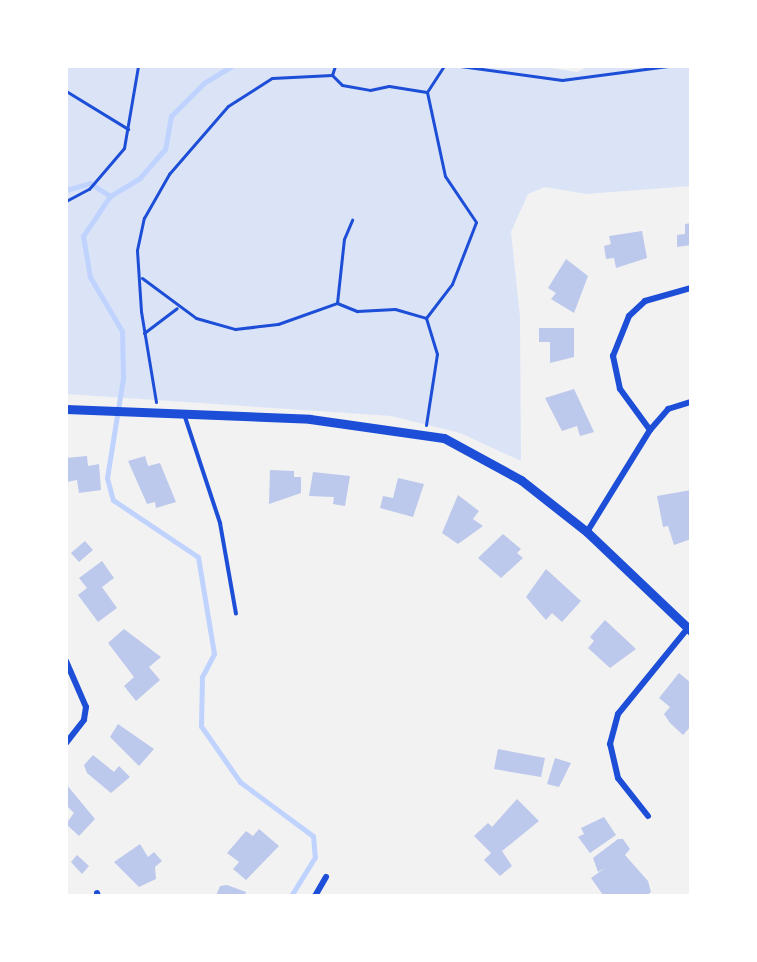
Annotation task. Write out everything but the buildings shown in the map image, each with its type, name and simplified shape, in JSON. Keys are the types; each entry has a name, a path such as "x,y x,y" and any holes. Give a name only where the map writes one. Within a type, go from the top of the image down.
{"street":[{"path":"650,430 620,389 613,372 615,348 629,316 645,301 691,288"},
{"path":"588,532 650,430 668,409 691,402"},
{"path":"66,409 310,419 424,433 521,480 588,532 689,630 618,714 610,744 618,778 648,816"},
{"path":"66,661 86,707 84,720 66,743"},
{"path":"315,896 326,877"}],"lane":[{"path":"183,414 220,523 236,614"}],"path":[{"path":"66,201 89,189 123,148 138,66"},
{"path":"332,75 335,66"},
{"path":"426,318 452,284 476,222 455,186 445,176 428,92 444,66"},
{"path":"460,66 562,80 668,66"},
{"path":"156,413 144,333 138,231 169,174 228,106 272,78 298,80 332,75"},
{"path":"332,75 342,85 370,90 389,86 428,92"},
{"path":"66,91 128,129"},
{"path":"337,303 344,239 352,220"},
{"path":"142,278 177,308 211,325 235,329 278,324 337,303 426,318"},
{"path":"144,333 177,308"},
{"path":"424,433 437,354 426,318"}],"shaded area":[{"path":"66,66 538,66 577,72 590,66 691,66 691,186 586,194 545,187 528,194 511,232 520,316 521,461 460,433 391,416 66,394"}],"waterway":[{"path":"232,66 204,83 171,116 165,149 140,178 110,196 83,236 90,277 122,331 123,378 107,478 113,500 198,557 214,654 202,677 201,726 240,782 313,836 315,857 291,896"},
{"path":"66,190 90,183 110,196"}]}
